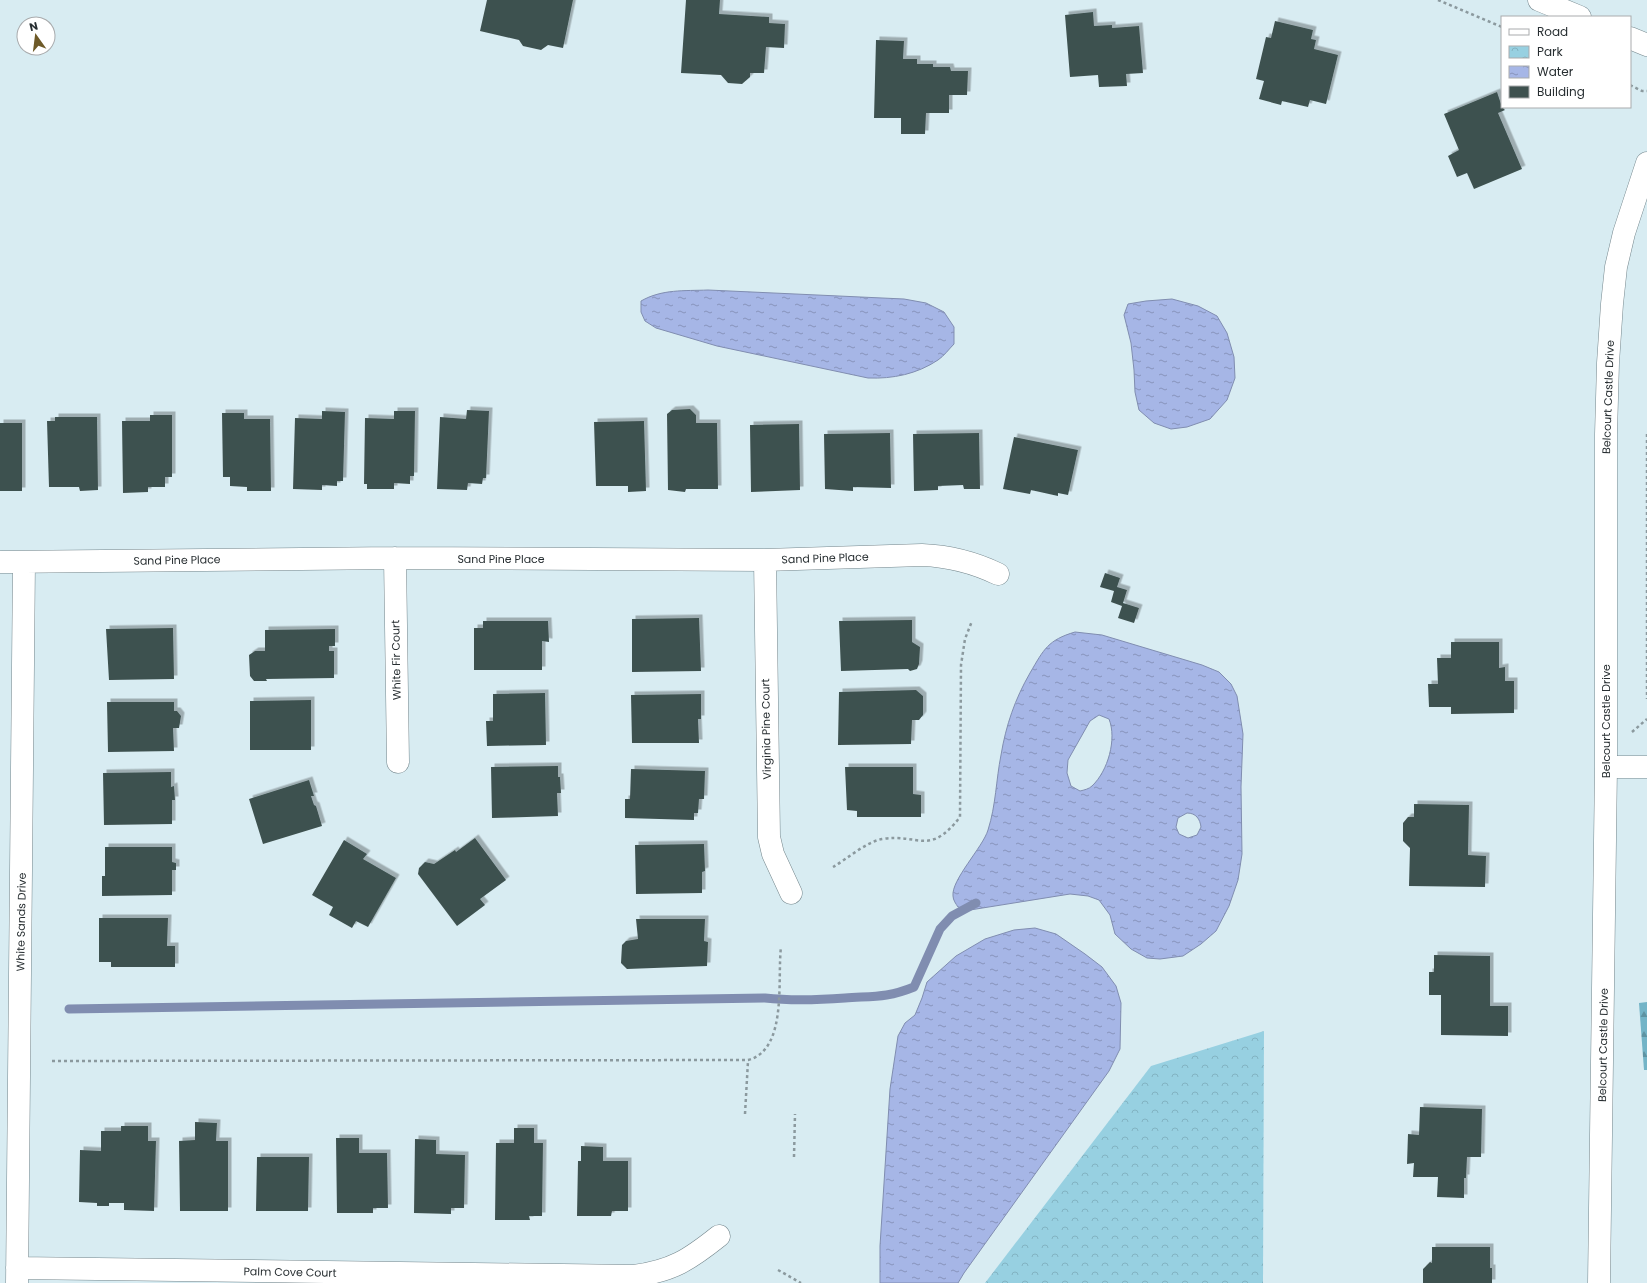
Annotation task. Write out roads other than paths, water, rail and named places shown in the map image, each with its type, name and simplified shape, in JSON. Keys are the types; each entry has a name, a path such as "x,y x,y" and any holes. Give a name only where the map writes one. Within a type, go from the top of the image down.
{"street":[{"path":"1539,0 1578,16"},
{"path":"1631,38 1647,45"},
{"name":"Belcourt Castle Drive","path":"1599,1283 1606,766 1606,434 1611,319 1616,267 1624,233 1647,163"},
{"name":"Sand Pine Place","path":"0,562 395,558 765,560 922,555 967,561 998,574"},
{"name":"White Fir Court","path":"395,558 398,762"},
{"name":"Virginia Pine Court","path":"765,560 768,837 773,854 791,893"},
{"name":"White Sands Drive","path":"17,1276 24,562"},
{"path":"1606,766 1647,767"},
{"name":"Palm Cove Court","path":"17,1276 634,1276 655,1273 678,1265 698,1253 719,1236"}],"water":[{"path":"708,290 904,299 926,303 944,312 954,327 954,344 940,358 922,369 904,375 887,378 868,378 717,346 656,328 645,321 641,312 641,301 657,294 673,291"},
{"path":"1172,299 1198,306 1217,316 1227,333 1234,357 1235,378 1227,400 1210,419 1187,427 1171,429 1154,423 1139,410 1135,392 1131,343 1124,315 1128,304"},
{"path":"1075,632 1102,635 1202,665 1219,672 1231,684 1237,696 1243,734 1241,787 1242,854 1238,880 1229,906 1216,931 1201,944 1183,956 1160,959 1147,958 1131,949 1115,934 1110,915 1099,900 1088,896 1070,894 970,910 958,907 955,902 953,896 957,881 988,830 993,811 1003,744 1008,723 1016,702 1043,652 1053,642","holes":["1099,715 1109,719 1112,736 1110,754 1098,780 1091,787 1080,791 1071,786 1067,773 1068,760 1090,721","1187,813 1193,814 1197,817 1200,821 1201,827 1197,835 1188,838 1179,834 1176,827 1178,818"]},
{"path":"1035,928 1056,934 1085,954 1102,967 1116,986 1121,1003 1120,1049 1109,1071 958,1283 880,1283 880,1246 890,1089 898,1036 905,1023 915,1015 927,982 956,956 985,939 1014,930"}],"waterway":[{"path":"69,1009 765,998 805,1000 880,996 904,991 914,987 940,929 952,916 976,903"}]}
